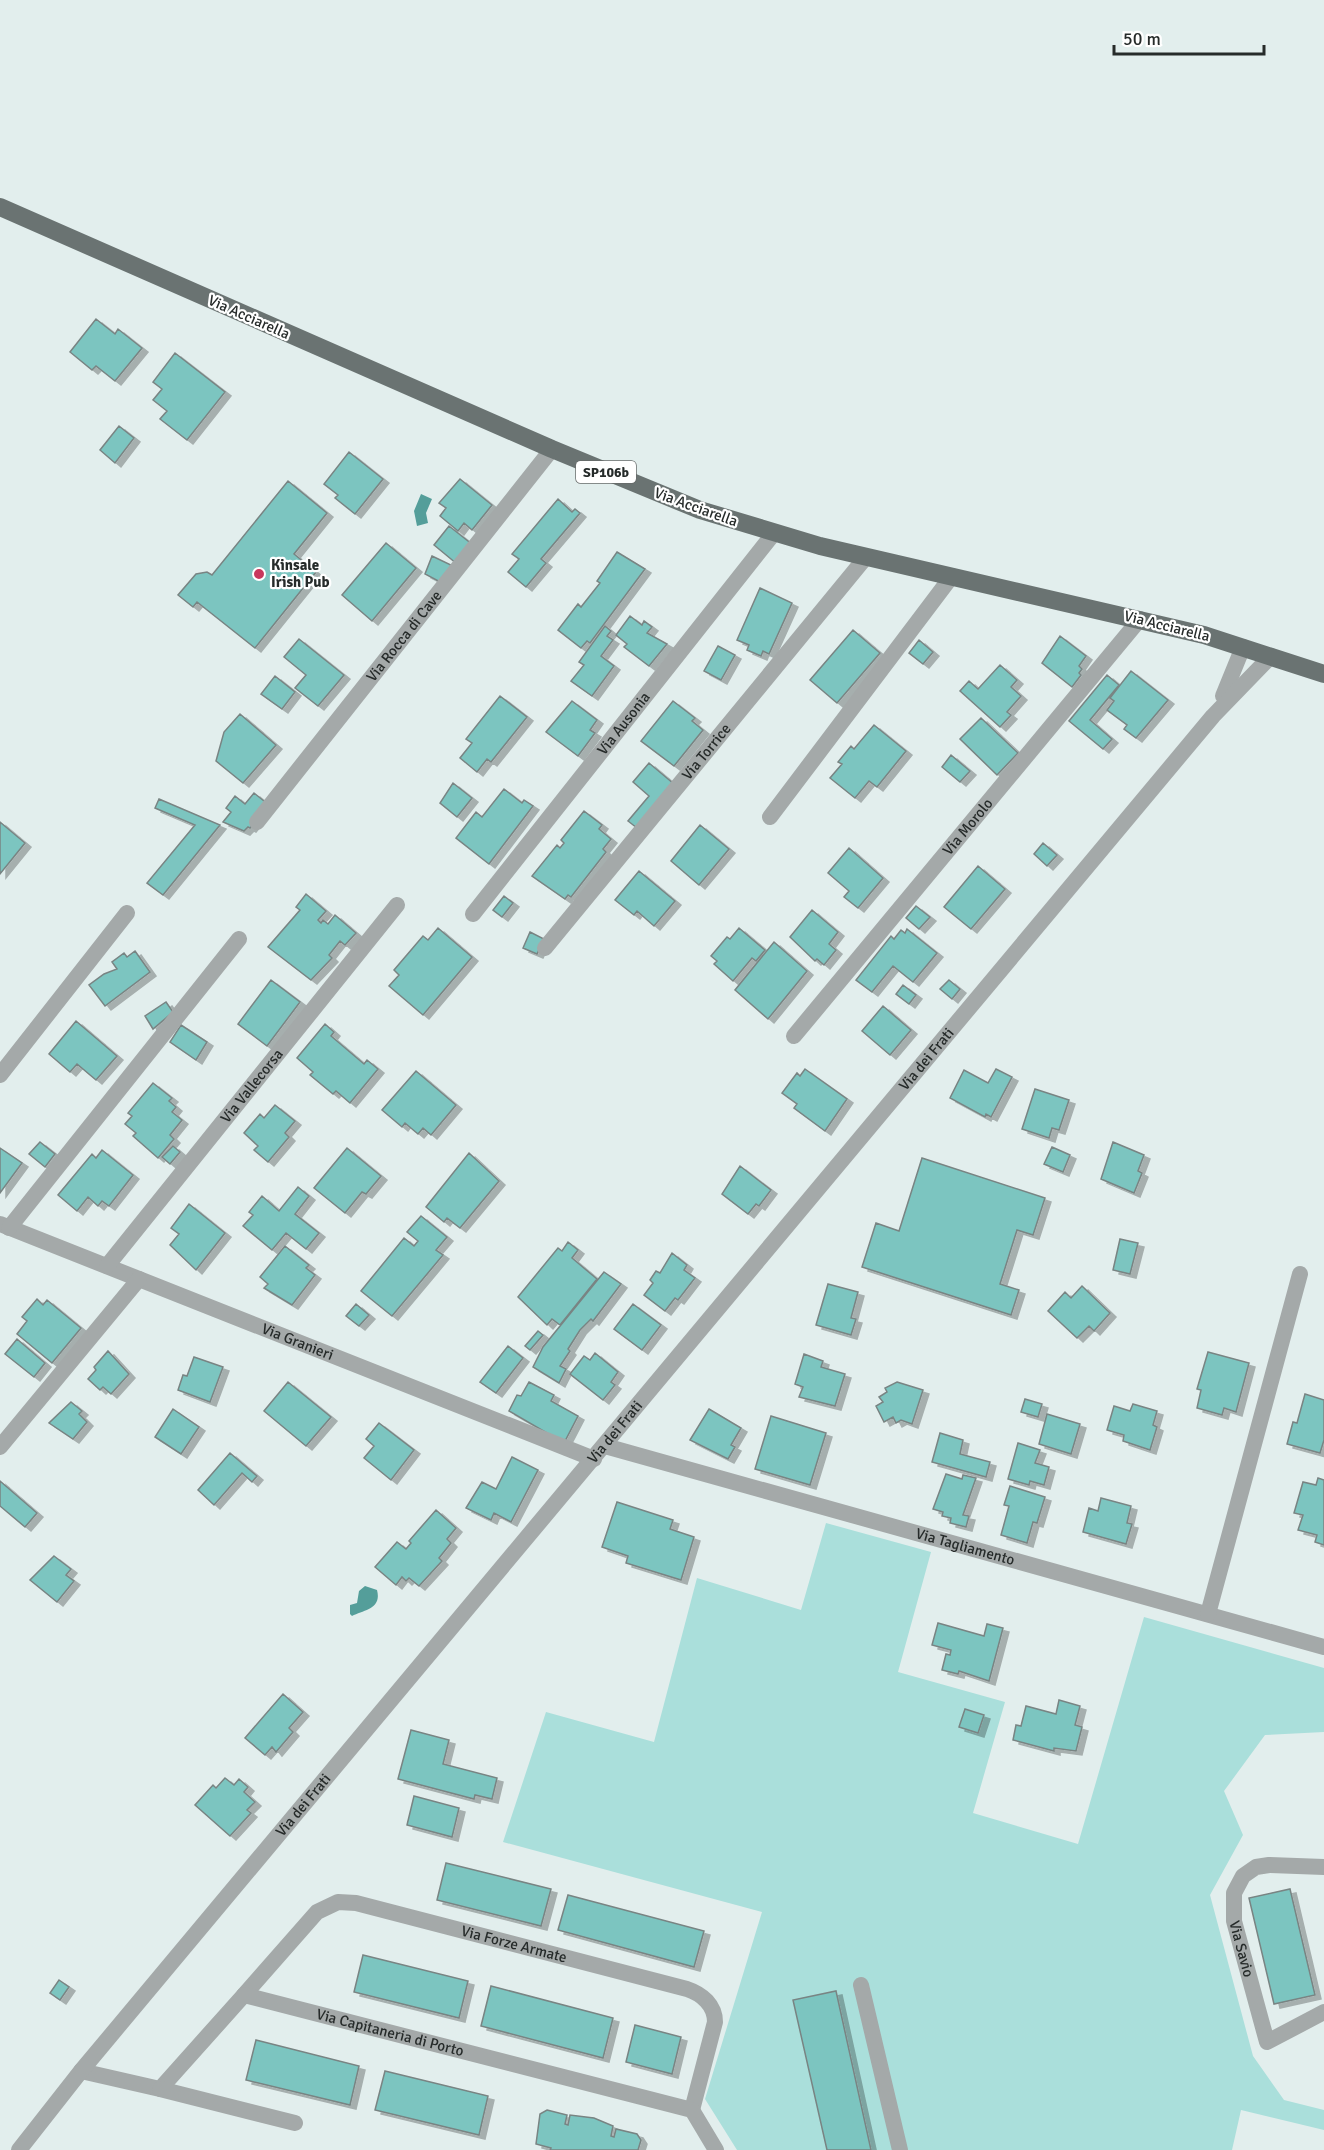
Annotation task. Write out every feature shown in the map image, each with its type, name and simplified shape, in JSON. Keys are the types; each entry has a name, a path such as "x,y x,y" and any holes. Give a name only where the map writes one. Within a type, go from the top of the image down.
{"main road":[{"name":"Via Acciarella","path":"0,207 552,449 692,507 774,533 866,557 1140,619 1243,647 1324,674"}],"street":[{"name":"Via Rocca di Cave","path":"257,822 552,449"},
{"name":"Via Ausonia","path":"473,914 774,533"},
{"name":"Via Torrice","path":"545,948 866,557"},
{"path":"770,817 952,576"},
{"name":"Via Morolo","path":"794,1036 1140,619"},
{"name":"Via dei Frati","path":"1213,716 1232,678 1243,647"},
{"name":"Via dei Frati","path":"19,2150 81,2071 600,1453 1213,716 1271,656"},
{"name":"Via Vallecorsa","path":"106,1266 397,905"},
{"path":"0,1076 128,913"},
{"path":"4,1226 239,939"},
{"name":"Via Granieri","path":"4,1226 600,1453"},
{"path":"1208,1614 1300,1274"},
{"path":"0,1447 139,1279"},
{"name":"Via Tagliamento","path":"600,1453 1208,1614 1324,1647"},
{"name":"Via Savio","path":"1324,1867 1269,1865 1256,1867 1239,1882 1232,1907 1267,2042 1324,2012"},
{"name":"Via Forze Armate","path":"244,1995 317,1912 338,1902 356,1903 687,1989 700,1995 713,2010 715,2022 692,2110"},
{"path":"861,1985 900,2150"},
{"path":"160,2089 244,1995"},
{"name":"Via Capitaneria di Porto","path":"244,1995 692,2110"},
{"path":"81,2071 295,2123"},
{"path":"692,2110 716,2150"}],"shaded area":[{"path":"421,494 432,499 426,513 428,523 417,526 414,511"},
{"path":"826,1523 931,1552 898,1672 1005,1702 973,1813 1078,1844 1144,1617 1324,1668 1324,1732 1265,1735 1224,1791 1243,1835 1210,1895 1253,2056 1284,2100 1324,2110 1324,2130 1241,2110 1232,2150 737,2150 705,2099 762,1912 503,1842 546,1712 654,1742 697,1578 801,1610"},
{"path":"365,1586 377,1590 377,1601 371,1608 352,1616 350,1605 357,1603 359,1591"}],"building":[{"path":"96,319 115,334 118,329 142,348 115,381 96,366 92,370 70,352"},
{"path":"175,353 225,392 187,440 160,419 167,411 153,400 162,389 153,382"},
{"path":"119,426 134,438 115,463 100,450"},
{"path":"349,452 383,479 355,514 335,498 338,495 324,484"},
{"path":"460,479 492,505 472,530 464,523 458,531 440,516 446,508 439,503"},
{"path":"288,481 327,513 294,554 316,572 255,648 197,602 193,607 178,595 196,574 207,572 212,575"},
{"path":"558,499 572,512 575,509 580,513 541,559 546,563 526,587 508,572 519,559 512,554"},
{"path":"449,526 473,545 457,564 434,545"},
{"path":"386,543 416,568 372,621 342,595"},
{"path":"617,552 645,569 590,643 587,641 581,648 558,630 578,604 581,607 600,583 597,581"},
{"path":"432,556 451,565 442,583 425,574"},
{"path":"760,588 792,603 769,654 763,651 761,656 747,650 749,645 737,640"},
{"path":"630,616 642,625 644,621 652,627 647,633 667,644 649,666 624,647 627,644 616,635"},
{"path":"605,626 611,631 607,636 613,640 601,656 614,666 592,696 571,681 584,665 579,662"},
{"path":"853,630 880,653 837,703 810,680"},
{"path":"1060,636 1086,656 1079,666 1082,669 1079,673 1081,675 1072,687 1042,663"},
{"path":"299,639 344,675 318,706 295,688 306,675 284,657"},
{"path":"919,640 933,652 923,664 909,653"},
{"path":"718,646 735,655 721,680 704,671"},
{"path":"1000,665 1017,680 1011,687 1021,696 1007,712 1011,715 1000,727 960,691 969,681 978,689"},
{"path":"1131,671 1168,700 1136,738 1124,729 1127,725 1107,710 1114,701 1110,698"},
{"path":"1107,675 1119,685 1090,720 1112,739 1103,749 1069,721"},
{"path":"275,676 295,692 282,709 261,694"},
{"path":"500,696 527,717 491,762 487,759 477,772 460,758 472,743 466,739"},
{"path":"572,701 597,720 590,730 595,733 578,756 546,732"},
{"path":"673,701 695,718 692,721 703,730 674,766 641,741"},
{"path":"240,714 276,745 243,783 216,761 224,732"},
{"path":"981,718 1018,753 997,775 960,739"},
{"path":"874,725 906,751 877,787 869,781 855,798 830,778 842,764 838,762 851,746 854,749"},
{"path":"951,755 970,771 960,782 942,767"},
{"path":"649,763 674,784 637,828 628,821 649,796 633,782"},
{"path":"453,783 472,798 457,817 440,803"},
{"path":"504,789 522,803 524,800 533,806 489,864 456,838 476,812 482,817"},
{"path":"254,793 269,805 250,828 244,831 223,822 231,812 226,808 235,796 245,804"},
{"path":"159,799 220,825 163,895 147,883 195,825 155,808"},
{"path":"584,811 602,825 599,829 611,839 603,849 606,852 571,897 568,895 565,899 532,876 557,845 560,848 564,843 561,840"},
{"path":"0,822 25,843 0,874"},
{"path":"700,825 729,849 699,885 671,861"},
{"path":"1043,843 1057,855 1047,866 1034,854"},
{"path":"849,848 883,878 858,908 844,897 849,891 828,873"},
{"path":"978,866 1005,889 971,929 944,907"},
{"path":"639,871 675,901 654,926 637,911 634,915 615,900"},
{"path":"306,894 326,911 318,920 321,923 323,920 328,924 335,915 356,933 345,945 340,941 329,955 332,958 311,980 268,947 300,910 296,907"},
{"path":"504,896 513,903 502,917 493,910"},
{"path":"916,906 930,917 919,929 906,918"},
{"path":"812,910 838,932 829,944 836,950 824,965 817,959 815,961 790,937"},
{"path":"438,928 472,957 423,1015 389,986 399,975 394,970 423,936 428,940"},
{"path":"739,928 765,950 756,961 752,958 733,981 714,964 717,961 711,956 727,937 730,939"},
{"path":"907,929 937,953 913,982 893,966 872,992 856,980 891,936 894,939 901,930 905,933"},
{"path":"530,932 544,939 537,954 523,948"},
{"path":"774,942 807,971 768,1019 735,990"},
{"path":"135,951 150,972 105,1006 89,985 104,974 117,969 112,962 124,953 127,957"},
{"path":"271,980 300,1002 267,1046 238,1024"},
{"path":"949,980 960,989 952,999 940,989"},
{"path":"903,985 916,995 909,1004 896,994"},
{"path":"166,1002 173,1012 153,1029 145,1016"},
{"path":"883,1006 911,1030 890,1055 862,1031"},
{"path":"76,1021 117,1056 96,1080 77,1064 70,1072 49,1054"},
{"path":"325,1024 334,1032 331,1036 364,1064 367,1060 378,1069 350,1103 336,1091 333,1094 310,1075 313,1072 297,1058"},
{"path":"181,1025 207,1042 196,1060 170,1042"},
{"path":"805,1069 847,1099 825,1131 794,1108 797,1104 782,1093 797,1073 800,1076"},
{"path":"996,1069 1012,1077 991,1117 986,1114 985,1117 950,1098 964,1070 988,1083"},
{"path":"416,1071 456,1105 431,1135 423,1128 418,1134 405,1123 402,1127 382,1110"},
{"path":"153,1083 172,1098 169,1101 176,1107 172,1112 182,1120 170,1135 174,1139 158,1158 133,1136 136,1133 125,1124 132,1116 128,1113"},
{"path":"1035,1089 1069,1100 1059,1130 1052,1128 1049,1138 1022,1129"},
{"path":"275,1105 295,1121 285,1133 289,1137 268,1162 254,1150 258,1146 244,1133 260,1114 264,1118"},
{"path":"40,1142 55,1154 45,1167 29,1154"},
{"path":"1113,1142 1144,1155 1138,1171 1142,1173 1134,1193 1101,1179"},
{"path":"173,1146 180,1152 170,1164 162,1157"},
{"path":"1052,1147 1070,1155 1063,1172 1044,1164"},
{"path":"0,1148 22,1163 0,1193"},
{"path":"347,1148 381,1176 366,1194 362,1192 345,1213 314,1188"},
{"path":"102,1150 133,1175 109,1206 102,1201 98,1206 88,1197 77,1211 58,1195 92,1154 96,1158"},
{"path":"469,1153 499,1181 460,1228 447,1218 444,1222 426,1207"},
{"path":"922,1158 1045,1198 1033,1235 1017,1230 1000,1284 1019,1290 1011,1315 862,1267 876,1223 899,1231"},
{"path":"740,1166 771,1190 759,1206 756,1204 748,1214 722,1194"},
{"path":"298,1187 309,1196 295,1214 319,1233 306,1249 286,1233 272,1250 243,1226 253,1215 249,1212 262,1196 279,1211"},
{"path":"189,1204 225,1233 196,1270 170,1245 179,1234 171,1228"},
{"path":"421,1216 447,1237 436,1250 443,1255 392,1316 361,1291 404,1238 414,1246 418,1241 407,1232"},
{"path":"1120,1239 1138,1243 1130,1274 1113,1270"},
{"path":"568,1242 578,1250 572,1258 597,1279 560,1325 552,1319 547,1325 518,1297 558,1248 562,1251"},
{"path":"285,1246 309,1265 306,1268 315,1275 292,1305 264,1288 268,1284 260,1277"},
{"path":"672,1253 687,1265 684,1270 695,1278 678,1300 675,1298 665,1311 644,1295 653,1283 650,1280 656,1271 660,1273"},
{"path":"604,1272 621,1284 593,1321 591,1319 580,1330 568,1349 570,1351 560,1366 566,1369 559,1383 533,1367 543,1347"},
{"path":"828,1284 858,1292 851,1318 856,1319 851,1335 816,1325"},
{"path":"1082,1286 1110,1313 1094,1331 1089,1326 1077,1338 1048,1311 1065,1292 1071,1298"},
{"path":"37,1299 43,1305 47,1300 81,1328 52,1363 17,1334 27,1321 22,1317"},
{"path":"356,1304 369,1315 359,1326 346,1316"},
{"path":"633,1304 661,1325 642,1350 614,1329"},
{"path":"538,1331 543,1335 530,1350 525,1346"},
{"path":"17,1339 45,1363 34,1377 5,1354"},
{"path":"508,1346 523,1358 496,1393 480,1382"},
{"path":"108,1351 129,1374 111,1394 103,1387 100,1390 88,1379 96,1370 94,1367"},
{"path":"1208,1352 1249,1363 1236,1412 1224,1408 1222,1415 1197,1408 1201,1390 1197,1389"},
{"path":"595,1353 618,1372 611,1382 615,1385 603,1400 570,1374 584,1356 590,1360"},
{"path":"804,1354 823,1361 821,1367 845,1374 835,1406 799,1397 803,1387 795,1384"},
{"path":"194,1357 223,1367 210,1402 178,1390 183,1375 187,1376"},
{"path":"288,1382 331,1417 306,1446 264,1411"},
{"path":"529,1382 554,1395 551,1401 578,1416 564,1443 509,1411 517,1395 521,1396"},
{"path":"897,1382 923,1390 912,1424 901,1420 896,1423 893,1417 884,1422 876,1406 883,1402 879,1397 887,1392 885,1388"},
{"path":"1305,1394 1324,1400 1324,1440 1320,1453 1287,1444 1293,1422 1297,1423"},
{"path":"1025,1399 1042,1404 1038,1417 1021,1412"},
{"path":"71,1402 82,1411 79,1414 87,1422 73,1439 49,1423"},
{"path":"1133,1404 1157,1411 1153,1425 1157,1427 1150,1450 1123,1441 1124,1435 1107,1430 1114,1406 1130,1411"},
{"path":"173,1409 199,1427 181,1454 155,1437"},
{"path":"709,1409 741,1428 731,1445 735,1447 728,1459 690,1440"},
{"path":"1047,1414 1080,1424 1071,1454 1039,1444"},
{"path":"771,1416 826,1433 810,1485 755,1469"},
{"path":"379,1423 414,1450 391,1480 364,1458 374,1446 366,1439"},
{"path":"940,1433 963,1440 960,1454 990,1462 986,1477 932,1462"},
{"path":"1018,1443 1040,1450 1035,1463 1049,1467 1044,1485 1030,1481 1029,1485 1008,1479"},
{"path":"230,1453 257,1476 252,1482 242,1473 214,1505 198,1490"},
{"path":"512,1457 538,1470 511,1522 494,1513 491,1520 466,1508 482,1482 496,1489"},
{"path":"946,1474 962,1479 963,1475 976,1478 963,1515 969,1516 966,1527 950,1523 951,1518 942,1516 943,1512 933,1509"},
{"path":"1318,1478 1324,1480 1324,1545 1315,1542 1317,1535 1298,1530 1303,1515 1294,1513 1303,1482 1316,1485"},
{"path":"0,1481 37,1513 25,1527 0,1506"},
{"path":"1010,1486 1045,1497 1037,1523 1033,1522 1027,1543 1001,1535 1009,1506 1004,1505"},
{"path":"1101,1498 1131,1506 1127,1523 1132,1524 1126,1544 1083,1532 1089,1508 1098,1511"},
{"path":"617,1502 673,1520 670,1529 694,1537 681,1580 626,1563 628,1556 602,1547"},
{"path":"436,1510 456,1528 447,1539 451,1543 439,1558 442,1561 419,1586 409,1578 406,1581 402,1577 396,1585 375,1567 397,1542 406,1549 411,1543 409,1541"},
{"path":"54,1556 71,1569 66,1575 74,1581 57,1602 30,1580"},
{"path":"938,1623 984,1636 987,1624 1003,1628 989,1681 959,1671 958,1674 942,1670 946,1654 950,1655 951,1650 932,1645"},
{"path":"283,1694 303,1712 289,1728 293,1732 276,1752 272,1747 265,1755 245,1738"},
{"path":"1059,1700 1080,1706 1075,1725 1082,1727 1076,1751 1054,1748 1054,1751 1013,1740 1016,1725 1021,1726 1026,1706 1056,1714"},
{"path":"965,1709 984,1715 978,1733 959,1727"},
{"path":"411,1730 449,1740 443,1764 497,1778 492,1799 475,1795 474,1799 398,1779"},
{"path":"225,1778 234,1785 239,1779 248,1787 244,1792 255,1802 247,1810 251,1813 230,1836 195,1805 213,1785 216,1788"},
{"path":"414,1796 459,1808 452,1837 407,1825"},
{"path":"446,1863 551,1889 541,1926 437,1900"},
{"path":"1290,1889 1315,1995 1274,2004 1249,1898"},
{"path":"568,1895 704,1931 694,1967 558,1930"},
{"path":"363,1955 468,1981 459,2018 354,1992"},
{"path":"59,1980 69,1987 60,2000 50,1993"},
{"path":"491,1986 613,2018 603,2058 481,2026"},
{"path":"836,1991 871,2150 827,2150 793,2000"},
{"path":"635,2025 681,2037 672,2074 626,2062"},
{"path":"256,2040 359,2066 350,2105 246,2080"},
{"path":"385,2071 488,2096 479,2135 375,2110"},
{"path":"547,2110 567,2115 565,2124 568,2125 570,2115 594,2118 613,2126 611,2136 614,2137 616,2129 637,2134 641,2140 638,2150 550,2150 551,2148 536,2144 540,2114"}],"place":[{"name":"Kinsale Irish Pub","path":"259,574"}]}
